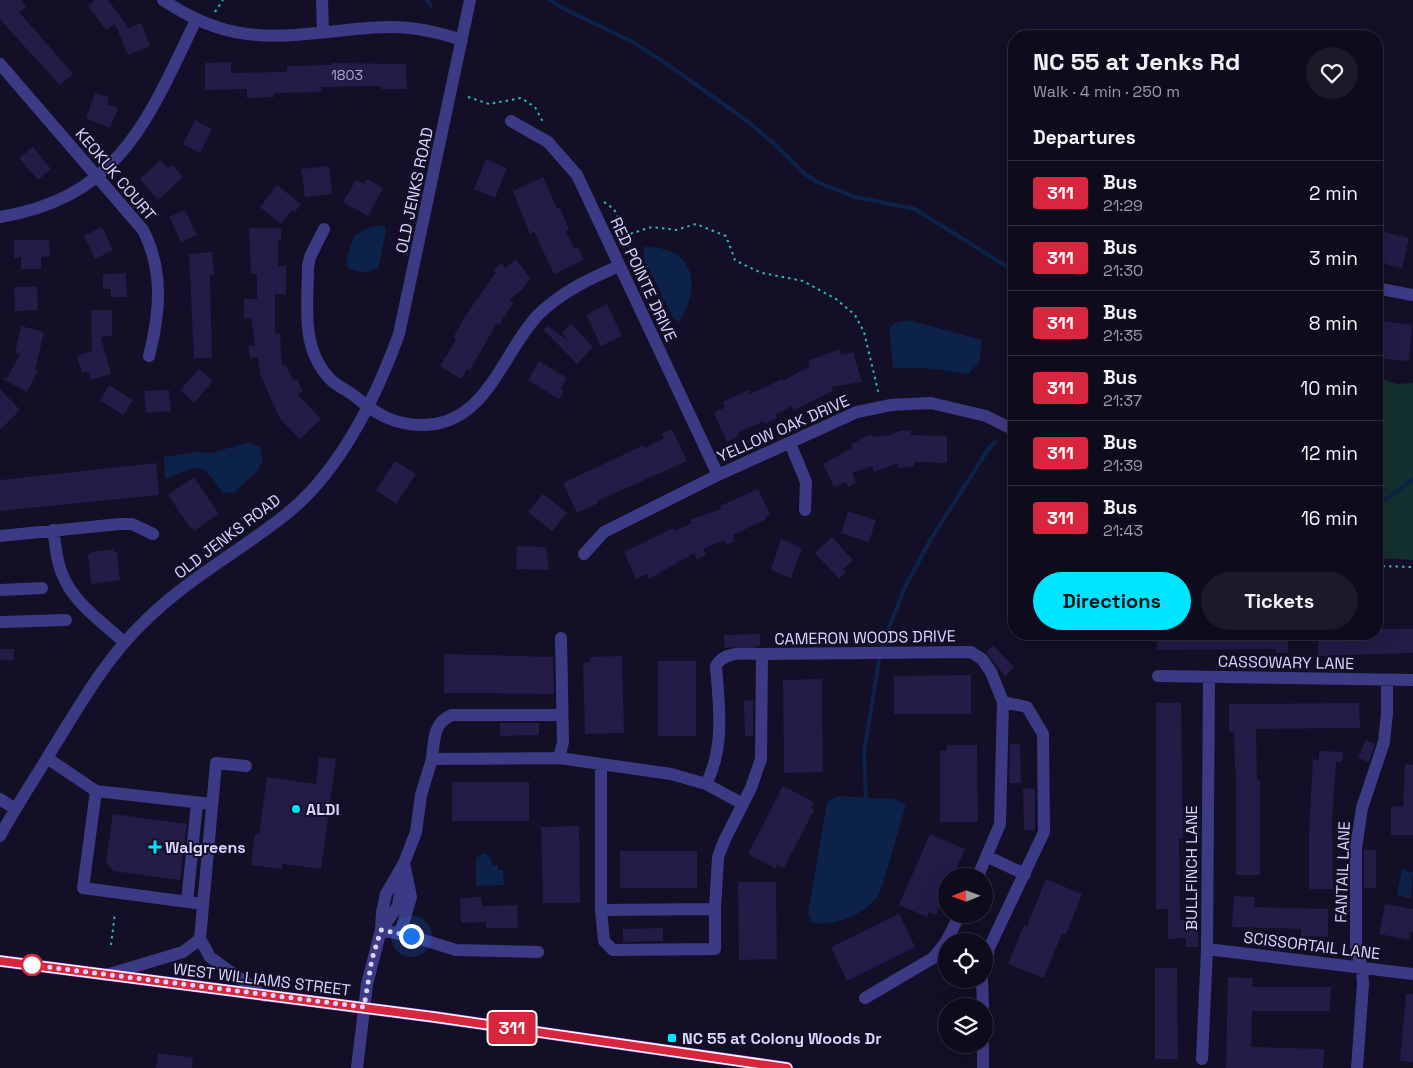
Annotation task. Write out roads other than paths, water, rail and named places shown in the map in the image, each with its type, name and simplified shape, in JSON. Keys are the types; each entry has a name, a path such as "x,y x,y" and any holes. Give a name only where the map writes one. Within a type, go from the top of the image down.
{"main road":[{"name":"WEST WILLIAMS STREET","path":"0,961 264,996 364,1007 737,1065 787,1068"}],"street":[{"path":"163,0 196,20 215,27 249,34 323,32 396,27 419,28 462,40"},
{"path":"322,0 323,32"},
{"name":"OLD JENKS ROAD","path":"0,836 92,685 124,642 146,619 192,582 282,518 317,482 346,445 368,408 384,375 399,334 470,0"},
{"path":"0,217 50,203 98,176 133,140 149,115 196,20"},
{"name":"KEOKUK COURT","path":"0,64 143,230 155,258 158,272 158,312 149,356"},
{"name":"RED POINTE DRIVE","path":"511,121 548,142 568,162 597,215 718,476"},
{"path":"324,229 310,257 308,267 308,330 310,345 321,369 330,379 382,417 404,424 427,425 453,418 476,403 528,327 551,303 574,287 619,266"},
{"path":"1383,289 1413,295"},
{"name":"YELLOW OAK DRIVE","path":"584,554 604,532 718,476 857,412 902,404 931,403 986,416 1008,427"},
{"path":"790,443 806,482 805,510"},
{"path":"0,536 120,524 132,524 153,534"},
{"path":"53,530 58,563 67,585 78,600 124,642"},
{"path":"0,590 42,588"},
{"path":"0,622 66,620"},
{"path":"559,758 563,742 561,638"},
{"name":"CAMERON WOODS DRIVE","path":"601,910 604,941 613,950 715,949 718,857 724,839 751,788 761,759 762,654 971,652 982,659 991,672 1002,702 1000,824 982,868"},
{"path":"706,784 715,768 718,749 716,666 724,656 762,654"},
{"name":"CASSOWARY LANE","path":"1158,676 1413,680"},
{"name":"BULLFINCH LANE","path":"1202,1059 1207,949 1209,676"},
{"name":"FANTAIL LANE","path":"1357,1068 1363,984 1362,968 1356,948 1356,848 1362,808 1384,742 1387,713 1387,680"},
{"path":"993,940 1044,832 1043,734 1028,707 1002,702"},
{"path":"357,1068 372,959 381,930 398,906 404,863 416,832 421,795 432,759 434,736 439,724 444,718 452,715 562,715"},
{"path":"47,758 96,791 211,804"},
{"path":"432,759 559,758 671,774 706,784 742,804"},
{"path":"246,766 216,762 200,938 210,958 264,996"},
{"path":"601,765 601,910 715,910"},
{"path":"96,791 83,888 203,904"},
{"path":"0,799 15,809"},
{"path":"186,902 197,802"},
{"path":"988,857 1025,874"},
{"path":"400,934 412,897 404,863"},
{"path":"865,998 933,958 946,942 956,923"},
{"path":"381,930 456,950 538,952"},
{"path":"106,976 182,952 200,938"},
{"name":"SCISSORTAIL LANE","path":"1207,949 1413,974"},
{"path":"983,1053 983,1068"}],"water":[{"path":"380,225 385,226 386,232 378,268 365,273 349,269 347,256 355,235 368,228"},
{"path":"644,247 661,248 674,253 689,270 692,282 691,295 679,322 673,318 644,259"},
{"path":"908,320 982,340 979,362 968,374 925,368 893,368 889,328 895,323"},
{"path":"249,442 260,447 263,460 257,471 235,492 223,493 210,475 199,468 186,470 165,479 164,457 196,452 211,453"},
{"path":"838,796 893,799 906,804 888,868 877,897 863,910 848,918 830,923 812,923 808,913 827,802"},
{"path":"484,853 491,858 492,865 498,865 498,870 503,870 504,885 476,886 476,858"},
{"path":"1402,869 1413,872 1411,899 1397,895"}],"waterway":[{"path":"427,0 431,6"},
{"path":"550,0 568,11 629,40 661,60 746,120 805,174 817,182 855,197 915,209 1008,267"},
{"path":"866,800 864,752 881,648 905,587 931,539 989,448 995,442"},
{"path":"1383,500 1413,479"}],"place":[{"name":"ALDI","path":"296,809"},
{"name":"Walgreens","path":"155,847"},
{"name":"NC 55 at Colony Woods Dr","path":"672,1038"}]}
